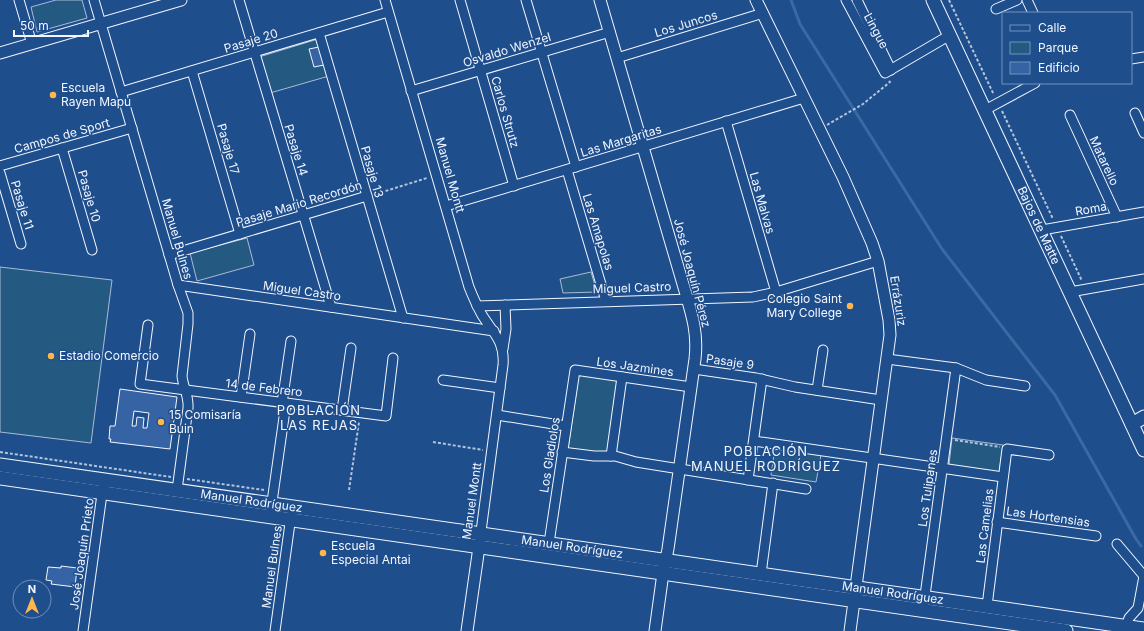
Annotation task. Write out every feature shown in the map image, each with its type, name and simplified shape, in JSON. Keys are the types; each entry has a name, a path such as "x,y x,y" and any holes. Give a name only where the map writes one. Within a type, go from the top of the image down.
{"main road":[{"name":"Bajos de Matte","path":"933,0 1144,450"},
{"path":"1132,424 1144,417"},
{"name":"Manuel Rodríguez","path":"0,465 104,486 924,604 1042,624 1126,626 1144,629"},
{"name":"Manuel Rodríguez","path":"0,478 177,490 271,510"},
{"name":"Manuel Rodríguez","path":"479,540 549,543 665,567 760,574 855,594"},
{"name":"Manuel Rodríguez","path":"924,604 987,606 1066,631"}],"street":[{"path":"19,0 32,44"},
{"name":"Manuel Bulnes","path":"94,0 188,317 182,376 188,398 188,408 177,490"},
{"path":"0,53 181,0"},
{"name":"Pasaje 14","path":"239,0 331,307"},
{"name":"Manuel Montt","path":"385,0 469,287 477,306 500,340 503,351 504,365 467,631"},
{"name":"Carlos Strutz","path":"460,0 514,186"},
{"path":"526,0 576,167"},
{"name":"José Joaquín Pérez","path":"600,0 687,299 696,335 694,369 655,631"},
{"name":"Errázuriz","path":"756,0 843,177 872,243 878,261 889,320 890,335 887,359 850,631"},
{"name":"Lingue","path":"846,0 888,71"},
{"name":"Lingue","path":"857,0 888,71"},
{"path":"996,9 1017,0"},
{"path":"1027,0 1033,12"},
{"name":"Pasaje 20","path":"121,92 388,12"},
{"name":"Los Juncos","path":"617,58 763,13"},
{"name":"Osvaldo Wenzel","path":"411,91 610,32"},
{"name":"Pasaje 13","path":"319,33 403,318"},
{"path":"888,71 950,35"},
{"path":"1132,59 1144,57"},
{"name":"Pasaje 17","path":"192,71 240,234"},
{"path":"985,110 1033,84"},
{"name":"Las Margaritas","path":"446,206 804,98"},
{"path":"1135,113 1144,133"},
{"name":"Matarello","path":"1070,115 1117,217"},
{"name":"Las Malvas","path":"726,121 776,292"},
{"name":"Campos de Sport","path":"0,166 132,128"},
{"name":"Pasaje 10","path":"62,148 92,250"},
{"name":"Las Amapolas","path":"567,170 606,301"},
{"name":"Pasaje 11","path":"0,173 21,244"},
{"name":"Pasaje Mario Recordón","path":"169,255 367,196"},
{"name":"Roma","path":"1042,230 1144,212"},
{"name":"Miguel Castro","path":"477,306 742,298 776,292 878,261"},
{"path":"1070,292 1144,280"},
{"name":"Miguel Castro","path":"178,285 494,331"},
{"name":"Manuel Montt","path":"503,351 506,329 505,305"},
{"name":"14 de Febrero","path":"148,326 140,384 360,413 386,416 394,358"},
{"path":"241,397 250,334"},
{"path":"271,510 291,341"},
{"path":"342,410 351,348"},
{"path":"817,390 823,350"},
{"path":"887,359 956,368 986,380 1025,386"},
{"name":"Los Tulipanes","path":"924,604 956,368"},
{"name":"Pasaje 9","path":"694,369 762,379 790,386 881,400"},
{"name":"Los Jazmines","path":"575,370 691,387"},
{"name":"Los Gladiolos","path":"549,543 575,370"},
{"path":"611,456 622,377"},
{"path":"748,480 762,379"},
{"path":"443,380 500,388"},
{"path":"497,415 566,426"},
{"path":"754,441 1003,477"},
{"path":"1007,449 1049,455"},
{"name":"Las Camelias","path":"987,606 1007,449"},
{"path":"562,452 619,457 636,462 806,488"},
{"path":"760,574 773,484"},
{"name":"José Joaquín Prieto","path":"83,631 104,486"},
{"name":"Manuel Bulnes","path":"275,631 291,513"},
{"name":"Las Hortensias","path":"998,522 1096,536"},
{"path":"1117,544 1144,576 1138,608 1129,618 1126,626"}],"path":[{"path":"949,0 1086,289"},
{"path":"820,129 863,104 890,82 888,71"},
{"name":"Pasaje Mario Recordón","path":"367,196 436,175"},
{"path":"349,490 360,413"},
{"path":"947,439 1007,449"},
{"path":"433,442 492,451"}],"green space":[{"path":"56,0 82,0 87,18 37,32 31,7"},
{"path":"318,39 329,76 270,93 259,57"},
{"path":"247,238 254,265 197,281 190,253"},
{"name":"Estadio Comercio","path":"0,267 112,280 91,443 0,432"},
{"path":"591,272 597,292 563,293 560,279"},
{"path":"579,374 619,380 607,455 568,449"},
{"path":"952,438 1003,445 999,473 949,465"},
{"path":"775,448 821,455 816,482 771,475"}],"building":[{"path":"319,47 324,65 314,67 309,49"},
{"name":"15 Comisaría Buin","path":"120,389 177,397 170,449 110,442 110,426 115,426","holes":["134,411 149,413 147,428 143,428 144,418 137,417 136,426 132,426"]},
{"path":"61,566 77,568 75,587 52,584 52,579 46,579 48,567 61,568"}],"waterway":[{"path":"791,0 800,24 942,249 1055,395 1141,546"}],"place":[{"name":"Escuela Rayen Mapu","path":"53,95"},
{"name":"Colegio Saint Mary College","path":"850,306"},
{"name":"Estadio Comercio","path":"51,356"},
{"name":"15 Comisaría Buin","path":"161,422"},
{"name":"Escuela Especial Antai","path":"323,553"}],"district":[{"name":"POBLACIÓN LAS REJAS","path":"319,418"},
{"name":"POBLACIÓN MANUEL RODRÍGUEZ","path":"766,458"}]}
